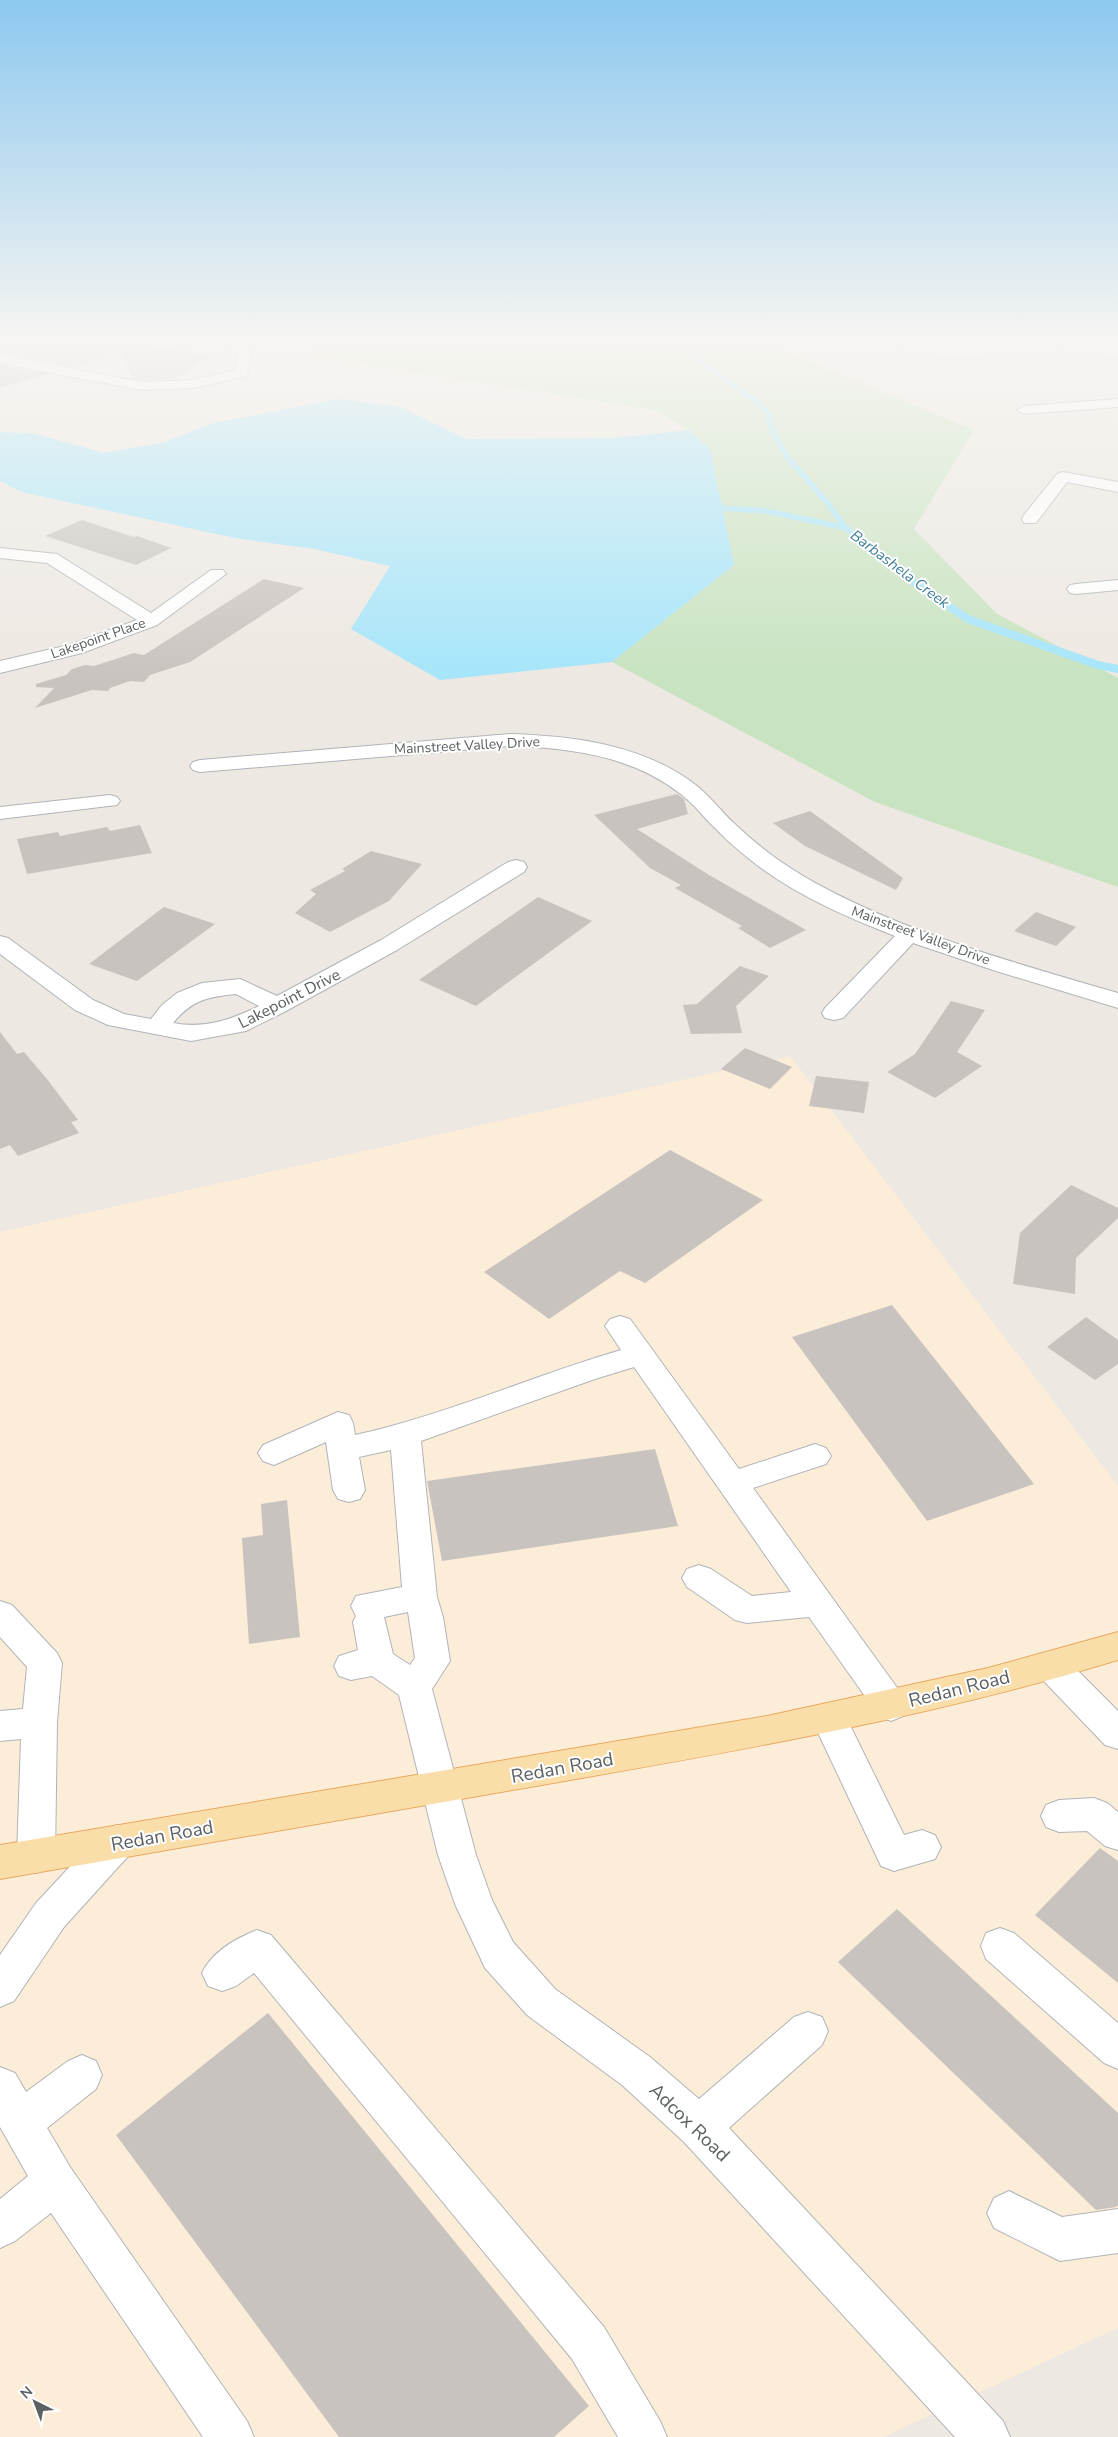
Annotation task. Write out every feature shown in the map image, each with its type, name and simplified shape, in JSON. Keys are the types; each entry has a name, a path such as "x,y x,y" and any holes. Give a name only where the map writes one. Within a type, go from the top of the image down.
{"main road":[{"name":"Redan Road","path":"0,1862 441,1788 829,1718 891,1706 1118,1646"}],"street":[{"path":"1030,519 1063,477 1118,487"},
{"name":"Lakepoint Place","path":"0,552 51,558 151,621"},
{"path":"8,570 51,558"},
{"path":"151,621 217,574"},
{"path":"1076,589 1118,585"},
{"name":"Lakepoint Place","path":"0,667 74,649 151,621"},
{"name":"Mainstreet Valley Drive","path":"200,766 511,740 550,740 600,749 635,761 689,790 735,836 784,874 818,894 854,911 910,933 1118,1001"},
{"path":"0,813 110,801"},
{"name":"Lakepoint Drive","path":"5,952 84,1005 117,1020 191,1034 237,1026 277,1006 389,945 516,867"},
{"path":"834,1013 910,933"},
{"path":"156,1028 171,1010 186,998 202,990 240,986 277,1006"},
{"path":"620,1326 891,1706"},
{"path":"342,1449 405,1435 585,1371 640,1355"},
{"path":"274,1452 338,1423 349,1490"},
{"path":"405,1435 420,1597 426,1617 433,1661 414,1687 364,1664 369,1614 420,1597"},
{"path":"732,1483 815,1456"},
{"path":"699,1578 747,1610 818,1603"},
{"path":"0,1614 45,1662 39,1722 36,1856"},
{"path":"1050,1665 1118,1734"},
{"name":"Adcox Road","path":"414,1687 457,1855 474,1904 499,1955 540,2002 636,2071 699,2127 987,2437"},
{"path":"829,1718 894,1854 922,1847"},
{"path":"0,1726 39,1722"},
{"path":"1059,1816 1094,1814 1118,1834"},
{"path":"0,1988 50,1915 117,1842"},
{"path":"1000,1946 1118,2049"},
{"path":"222,1973 257,1948 588,2344 644,2437"},
{"path":"699,2127 808,2031"},
{"path":"21,2122 82,2075"},
{"path":"0,2087 55,2182 231,2437"},
{"path":"0,2226 55,2182"},
{"path":"1009,2213 1060,2239 1118,2231"}],"shaded area":[{"path":"790,1056 1118,1486 1118,2328 883,2437 0,2437 0,1232"}],"green space":[{"path":"697,453 960,453 914,529 997,614 1118,678 1118,887 875,802 612,662 734,564"}],"water":[{"path":"0,453 711,453 734,565 612,662 440,680 351,629 390,566 314,549 235,538 21,492 0,481"}],"building":[{"path":"82,520 171,548 136,565 45,536"},
{"path":"264,579 304,588 190,662 150,675 144,682 130,681 110,688 108,691 92,690 35,708 54,688 36,687 36,684 66,675 72,669 85,665 94,666 134,653 144,655"},
{"path":"677,794 684,799 688,814 637,829 709,875 806,930 770,948 738,928 742,926 675,888 681,885 650,868 594,815"},
{"path":"810,811 903,878 896,890 805,846 773,823"},
{"path":"140,825 152,853 27,874 17,839 58,832 60,836 107,827 110,831"},
{"path":"371,851 422,864 389,901 330,932 295,913 316,894 310,890 345,871 342,869"},
{"path":"538,897 592,921 476,1006 419,980"},
{"path":"164,907 215,924 137,981 89,964"},
{"path":"1036,912 1076,927 1056,946 1014,931"},
{"path":"740,966 769,976 736,1006 742,1033 691,1034 683,1005 697,1004"},
{"path":"951,1001 985,1010 957,1052 982,1066 935,1098 887,1072 915,1054"},
{"path":"0,1032 17,1054 24,1052 47,1079 78,1120 71,1122 79,1133 18,1156 10,1145 0,1149"},
{"path":"745,1048 792,1067 770,1089 721,1069"},
{"path":"816,1076 869,1082 864,1113 809,1106"},
{"path":"670,1150 763,1200 645,1283 620,1271 549,1319 484,1272"},
{"path":"1071,1185 1118,1208 1118,1218 1076,1258 1075,1294 1013,1284 1020,1233"},
{"path":"892,1305 1034,1484 927,1521 792,1337"},
{"path":"1086,1317 1118,1340 1118,1364 1095,1380 1047,1347"},
{"path":"655,1449 678,1526 442,1561 427,1481"},
{"path":"287,1500 300,1637 249,1644 242,1538 263,1535 261,1504"},
{"path":"1100,1848 1118,1861 1118,1983 1035,1915"},
{"path":"897,1909 1118,2113 1118,2205 1116,2207 1096,2210 838,1962"},
{"path":"268,2013 589,2406 554,2437 339,2437 116,2135"}],"waterway":[{"name":"Barbashela Creek","path":"785,453 846,528"},
{"path":"720,508 767,511 846,528"},
{"name":"Barbashela Creek","path":"846,528 914,582"},
{"name":"Barbashela Creek","path":"912,581 968,619 1098,665 1118,669"}]}
